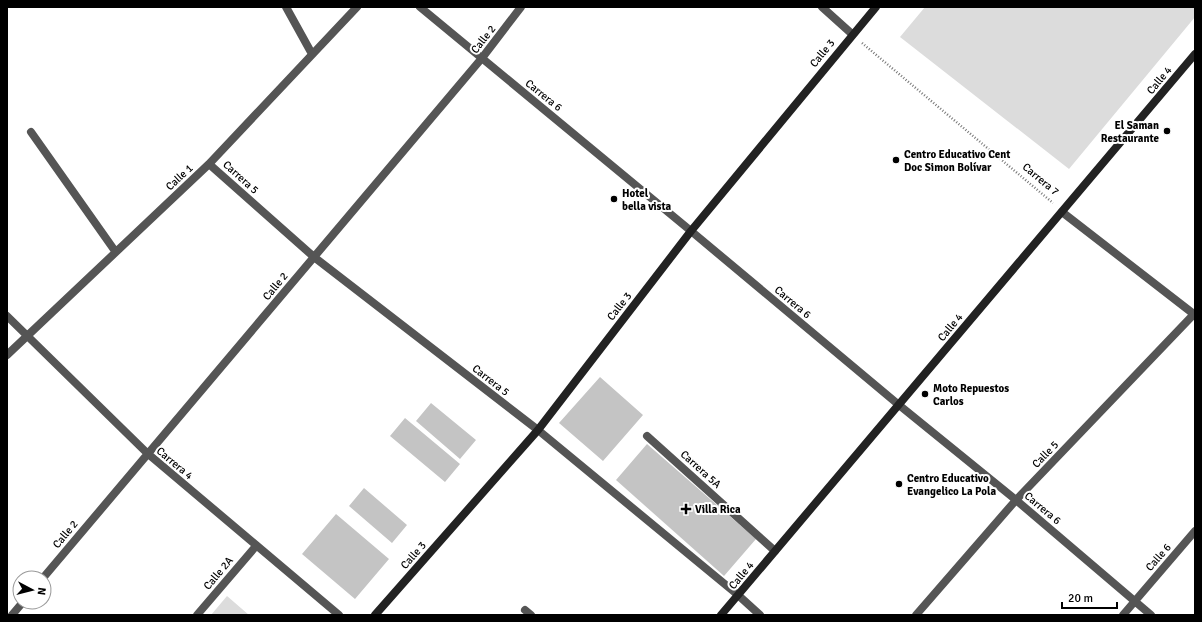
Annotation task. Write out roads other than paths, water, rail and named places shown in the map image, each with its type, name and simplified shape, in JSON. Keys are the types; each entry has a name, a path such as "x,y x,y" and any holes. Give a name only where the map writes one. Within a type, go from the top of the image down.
{"street":[{"path":"286,7 312,54"},
{"name":"Calle 1","path":"7,355 115,251 209,164 357,7"},
{"name":"Carrera 6","path":"420,7 899,405 1016,500 1151,615"},
{"name":"Calle 2","path":"50,570 482,58 521,7"},
{"path":"822,7 852,34"},
{"name":"Calle 3","path":"375,615 538,430 691,231 852,34 876,7"},
{"name":"Calle 4","path":"722,615 1195,54"},
{"path":"31,132 115,251"},
{"name":"Carrera 5","path":"209,164 314,257 538,430 738,595 760,615"},
{"name":"Carrera 7","path":"1062,212 1195,314"},
{"name":"Calle 5","path":"916,615 1016,500 1195,314"},
{"name":"Carrera 4","path":"7,316 147,453 339,615"},
{"name":"Carrera 5A","path":"647,436 776,551"},
{"name":"Calle 6","path":"1123,615 1195,531"},
{"name":"Calle 2A","path":"197,615 256,546"}],"place":[{"name":"El Saman Restaurante","path":"1167,131"},
{"name":"Centro Educativo Cent Doc Simon Bolívar","path":"896,160"},
{"name":"Hotel bella vista","path":"614,199"},
{"name":"Moto Repuestos Carlos","path":"925,394"},
{"name":"Centro Educativo Evangelico La Pola","path":"899,484"},
{"name":"Villa Rica","path":"686,509"}]}
